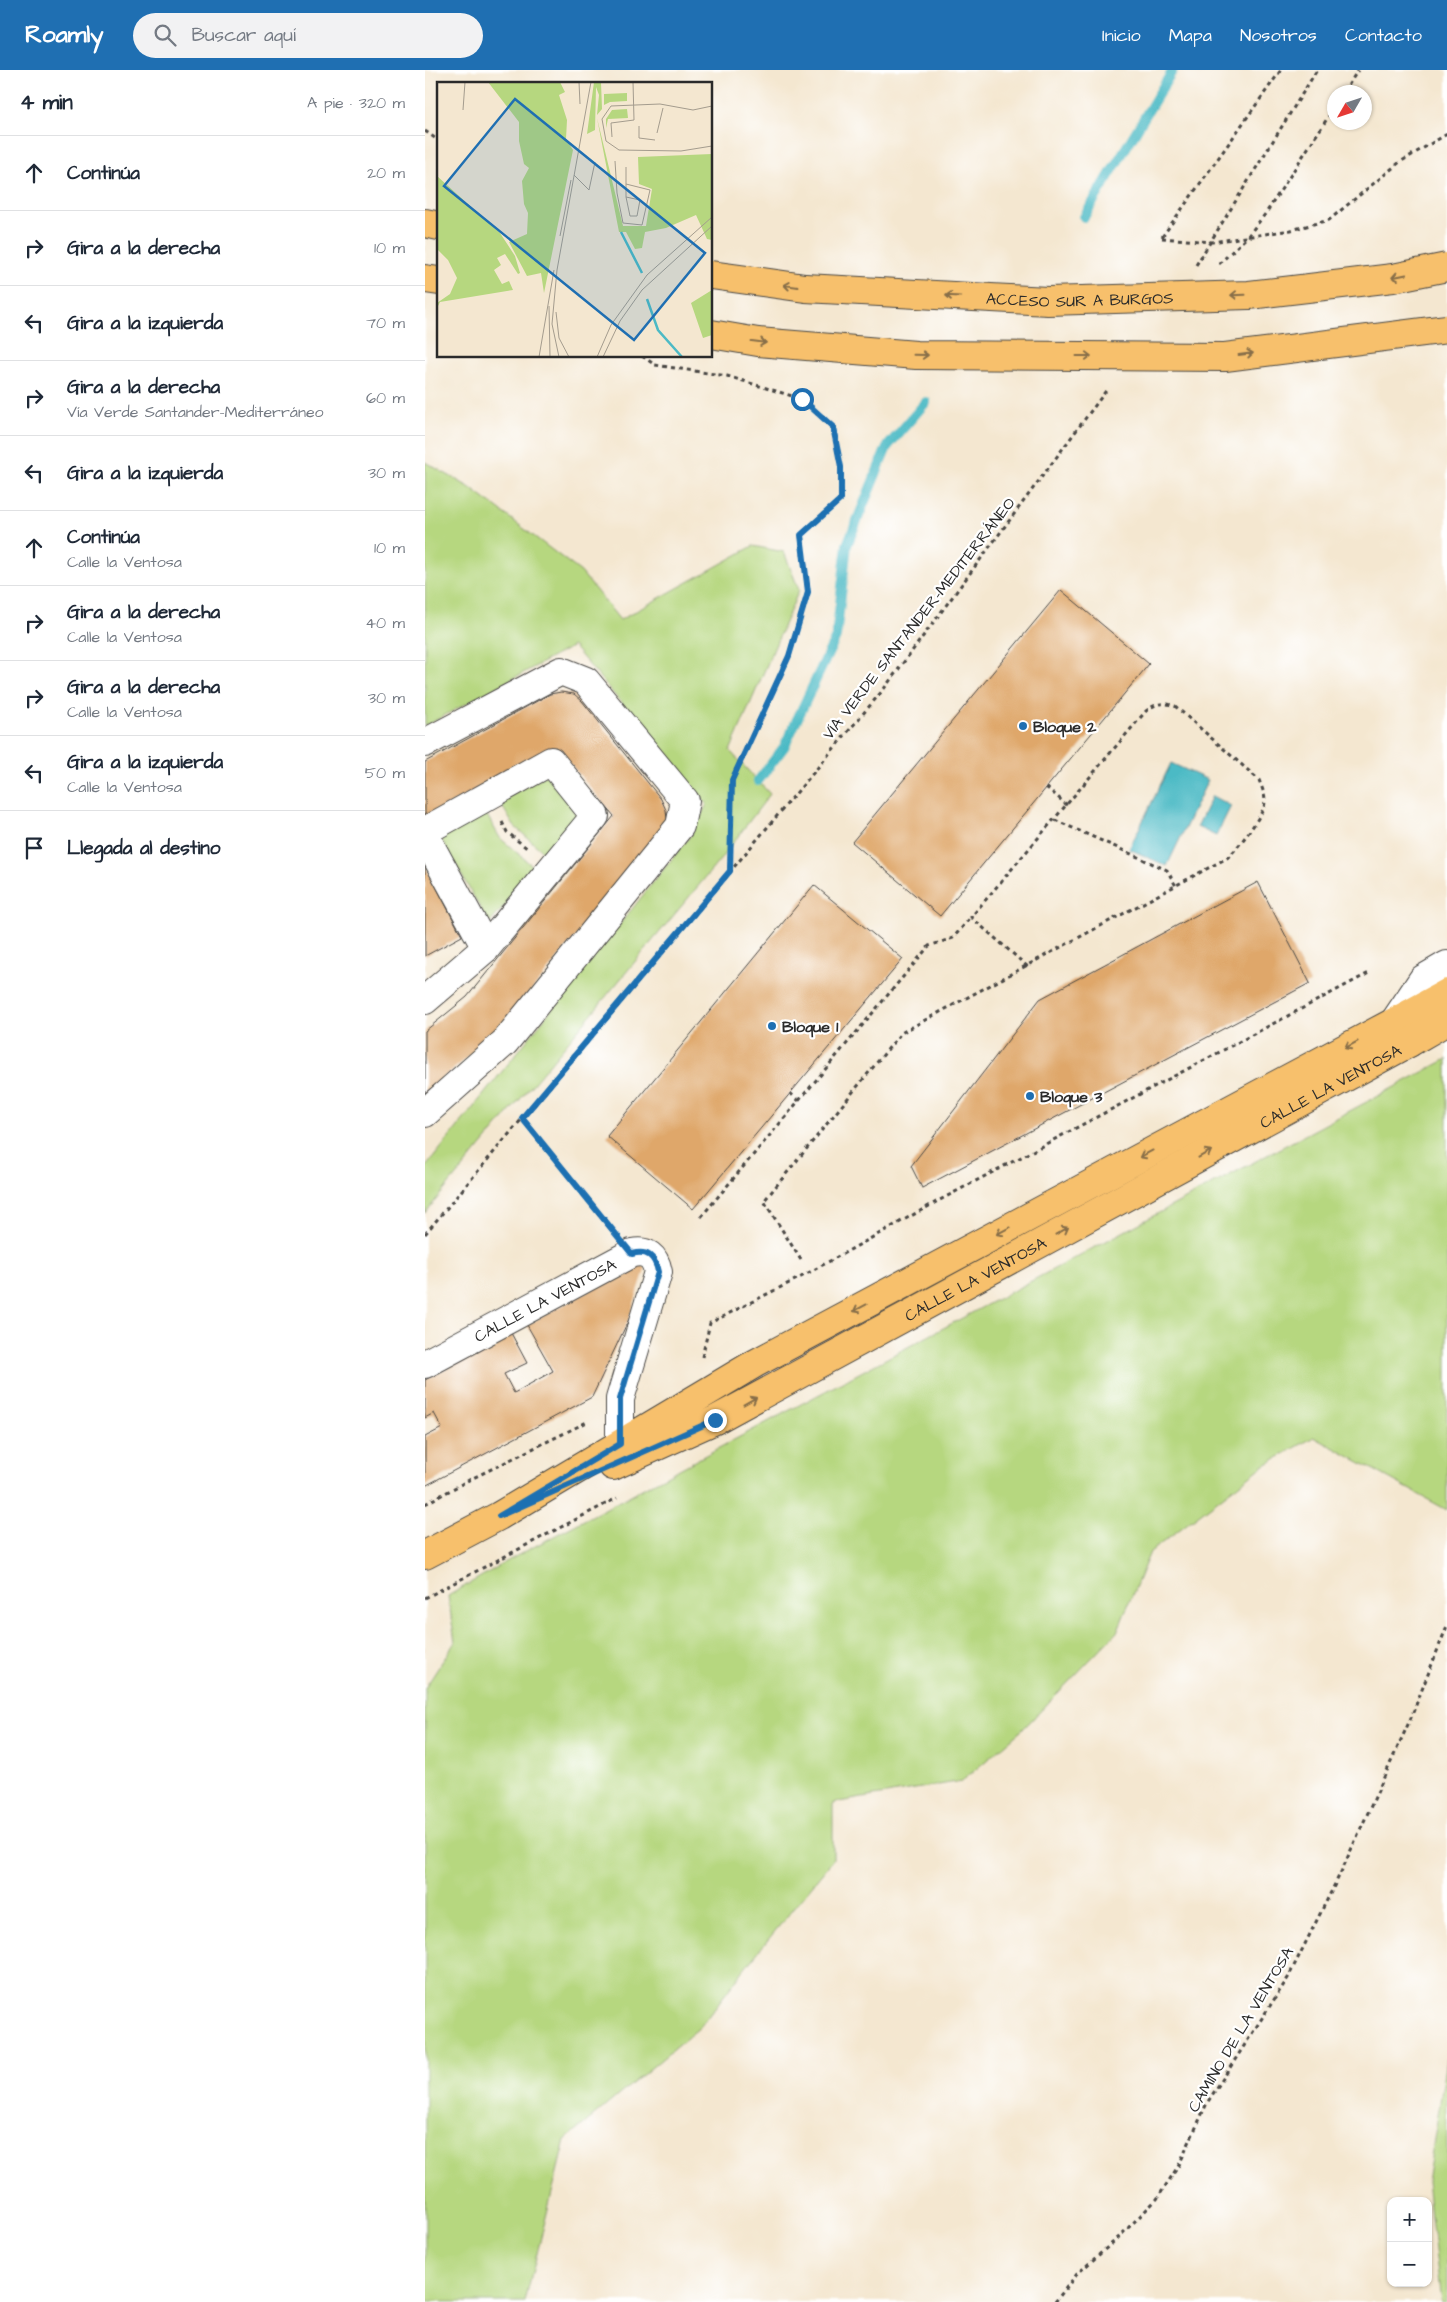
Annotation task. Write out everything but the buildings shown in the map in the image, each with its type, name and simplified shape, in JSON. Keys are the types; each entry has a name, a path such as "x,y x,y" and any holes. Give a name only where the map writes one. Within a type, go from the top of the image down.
{"main road":[{"name":"ACCESO SUR A BURGOS","path":"713,275 805,288 1048,301 1249,295 1393,278 1447,266"},
{"path":"713,334 758,342 916,355 1225,357 1447,329"},
{"path":"1402,1032 1447,993"},
{"path":"1402,1032 1447,1021"},
{"name":"CALLE LA VENTOSA","path":"425,1555 499,1516 754,1364 1402,1032"},
{"name":"CALLE LA VENTOSA","path":"499,1516 715,1420 1402,1032"}],"street":[{"path":"425,743 561,671 586,680 685,801 680,826 505,1042 425,1112"},
{"path":"425,830 551,761 595,816 486,948 425,1000"},
{"path":"425,836 486,948"},
{"name":"CALLE LA VENTOSA","path":"1447,965 1423,979 1402,1032 1447,1036"},
{"name":"CALLE LA VENTOSA","path":"425,1364 632,1254 641,1251 650,1254 656,1261 658,1272 620,1399 620,1444"}],"path":[{"path":"1281,70 1162,238 1211,242 1291,230 1329,220 1399,162 1447,134"},
{"path":"1195,267 1317,70"},
{"path":"1349,85 1358,70"},
{"path":"1212,271 1247,237 1266,213 1327,120"},
{"path":"425,131 437,140"},
{"path":"645,358 655,365 727,376 802,399 833,427 841,467 841,499 801,535 808,592 789,656 732,780 730,871"},
{"name":"VÍA VERDE SANTANDER-MEDITERRÁNEO","path":"425,1234 883,690 1109,387"},
{"path":"701,1217 929,946 953,938 1146,711 1155,704 1166,703 1175,706 1259,780 1264,793 1265,806 1235,851 1227,858 1176,886 901,1033 764,1201 801,1260"},
{"path":"1046,788 1067,805"},
{"path":"487,796 507,832 552,869"},
{"path":"1055,820 1167,870 1176,886"},
{"path":"971,918 1028,966"},
{"path":"701,1363 710,1323 801,1277 947,1196 1369,973"},
{"path":"790,1093 799,1101"},
{"path":"522,1118 632,1254"},
{"path":"425,1504 469,1480 597,1417"},
{"name":"CAMINO DE LA VENTOSA","path":"1055,2302 1077,2274 1118,2238 1157,2199 1179,2165 1207,2103 1289,1978 1341,1872 1402,1738 1447,1626"}],"green space":[{"path":"425,462 469,487 581,572 620,620 753,546 784,552 799,590 730,751 770,794 720,860 425,1213 425,1168 691,835 707,804 573,646 425,726"},
{"path":"546,775 579,816 547,855 514,826 499,801"},
{"path":"484,810 500,838 536,869 489,924 439,835"},
{"path":"1447,1059 1447,1510 1314,1437 1263,1466 1150,1552 1117,1632 1022,1730 962,1781 833,1803 833,1860 749,1963 700,2027 565,2140 525,2302 425,2302 425,1688 455,1642 448,1596 511,1559"},
{"path":"1447,2059 1447,2302 1441,2302 1432,2225 1432,2197 1429,2197 1427,2182"}],"water":[{"path":"1171,763 1208,780 1167,866 1129,849"},
{"path":"1212,796 1231,806 1216,836 1197,827"}],"waterway":[{"path":"1084,217 1173,70"},
{"path":"758,781 784,747 836,637 847,545 887,447 926,402"}],"place":[{"name":"Bloque 2","path":"1023,726"},
{"name":"Bloque 1","path":"772,1026"},
{"name":"Bloque 3","path":"1030,1096"}],"route":[{"path":"715,1420 499,1516 620,1444 620,1399 658,1272 656,1261 650,1254 641,1251 632,1254 522,1118 730,871 732,780 789,656 808,592 801,535 841,499 841,467 833,427 802,399"}]}
